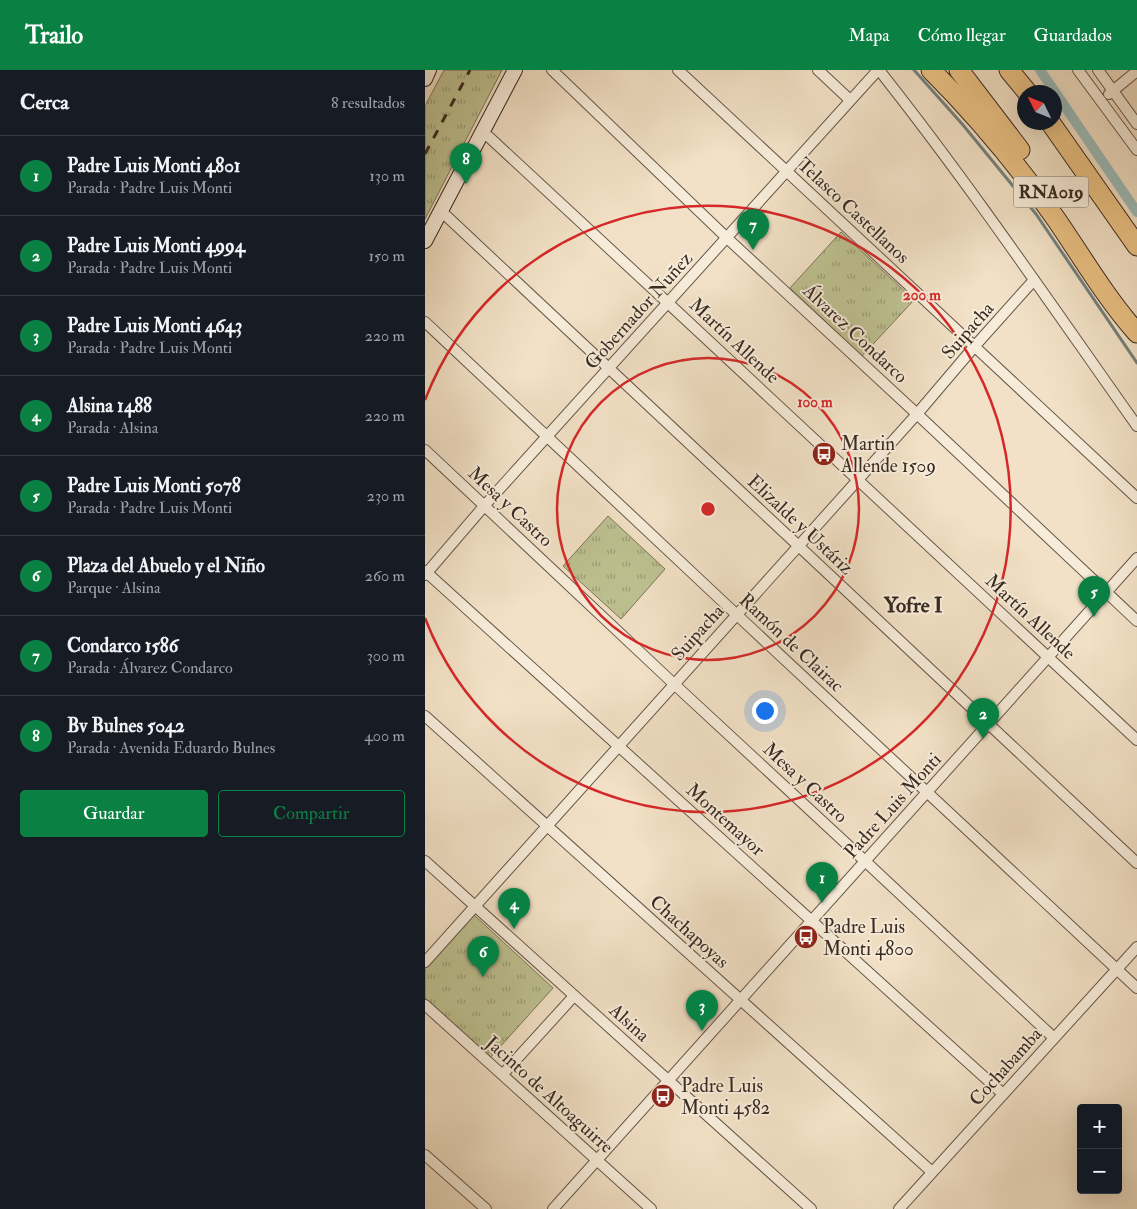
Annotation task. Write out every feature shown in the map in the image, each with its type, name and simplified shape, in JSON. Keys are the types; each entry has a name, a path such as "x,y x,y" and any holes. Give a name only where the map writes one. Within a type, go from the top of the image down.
{"highway":[{"path":"931,70 1001,145 1055,218 1121,314 1137,333"},
{"name":"RNA019","path":"959,70 1051,192 1137,319"},
{"path":"1009,70 1021,85"},
{"path":"1025,70 1036,85"},
{"path":"1062,121 1137,227"},
{"name":"RNA019","path":"1056,130 1137,246"}],"main road":[{"path":"425,79 429,70"},
{"path":"425,241 515,70"}],"street":[{"name":"Álvarez Condarco","path":"552,70 727,238 1137,621"},
{"name":"Telasco Castellanos","path":"678,70 1137,498"},
{"path":"818,70 850,100"},
{"name":"Gobernador Nuñez","path":"426,573 878,70"},
{"path":"878,70 912,111 989,216 1137,426"},
{"path":"1078,70 1137,150"},
{"path":"1098,70 1137,124"},
{"path":"1100,100 1137,71"},
{"name":"Martín Allende","path":"481,133 489,137 1137,740"},
{"name":"Elizalde y Ustáriz","path":"441,211 1137,863"},
{"name":"Suipacha","path":"425,962 917,414 1034,280"},
{"name":"Ramón de Clairac","path":"425,322 1137,988"},
{"name":"Mesa y Castro","path":"425,450 1054,1038"},
{"name":"Padre Luis Monti","path":"553,1209 1137,558"},
{"name":"Montemayor","path":"426,573 1003,1094"},
{"name":"Chachapoyas","path":"425,716 933,1172"},
{"name":"Alsina","path":"425,861 811,1209"},
{"name":"Cochabamba","path":"899,1209 1137,947"},
{"path":"503,1074 574,996"},
{"name":"Jacinto de Altoaguirre","path":"425,1005 651,1209"},
{"path":"425,1154 485,1209"}],"green space":[{"path":"444,70 502,70 425,219 425,106"},
{"path":"841,232 914,300 862,356 790,288"},
{"path":"608,516 665,569 621,619 563,566"},
{"path":"473,914 553,988 490,1058 425,998 425,966"}],"waterway":[{"path":"914,70 963,125 1036,214 1137,363"},
{"path":"1040,70 1137,212"}],"railway":[{"path":"425,154 470,70"}],"place":[{"name":"Bv Bulnes 5042","path":"466,184"},
{"name":"Condarco 1586","path":"753,250"},
{"name":"Martin Allende 1509","path":"824,454"},
{"name":"Padre Luis Monti 5078","path":"1094,617"},
{"name":"Padre Luis Monti 4994","path":"983,739"},
{"name":"Padre Luis Monti 4801","path":"822,903"},
{"name":"Alsina 1488","path":"514,929"},
{"name":"Padre Luis Monti 4800","path":"806,937"},
{"name":"Plaza del Abuelo y el Niño","path":"483,977"},
{"name":"Padre Luis Monti 4643","path":"702,1031"},
{"name":"Padre Luis Monti 4582","path":"663,1096"}],"district":[{"name":"Yofre I","path":"913,605"}]}
